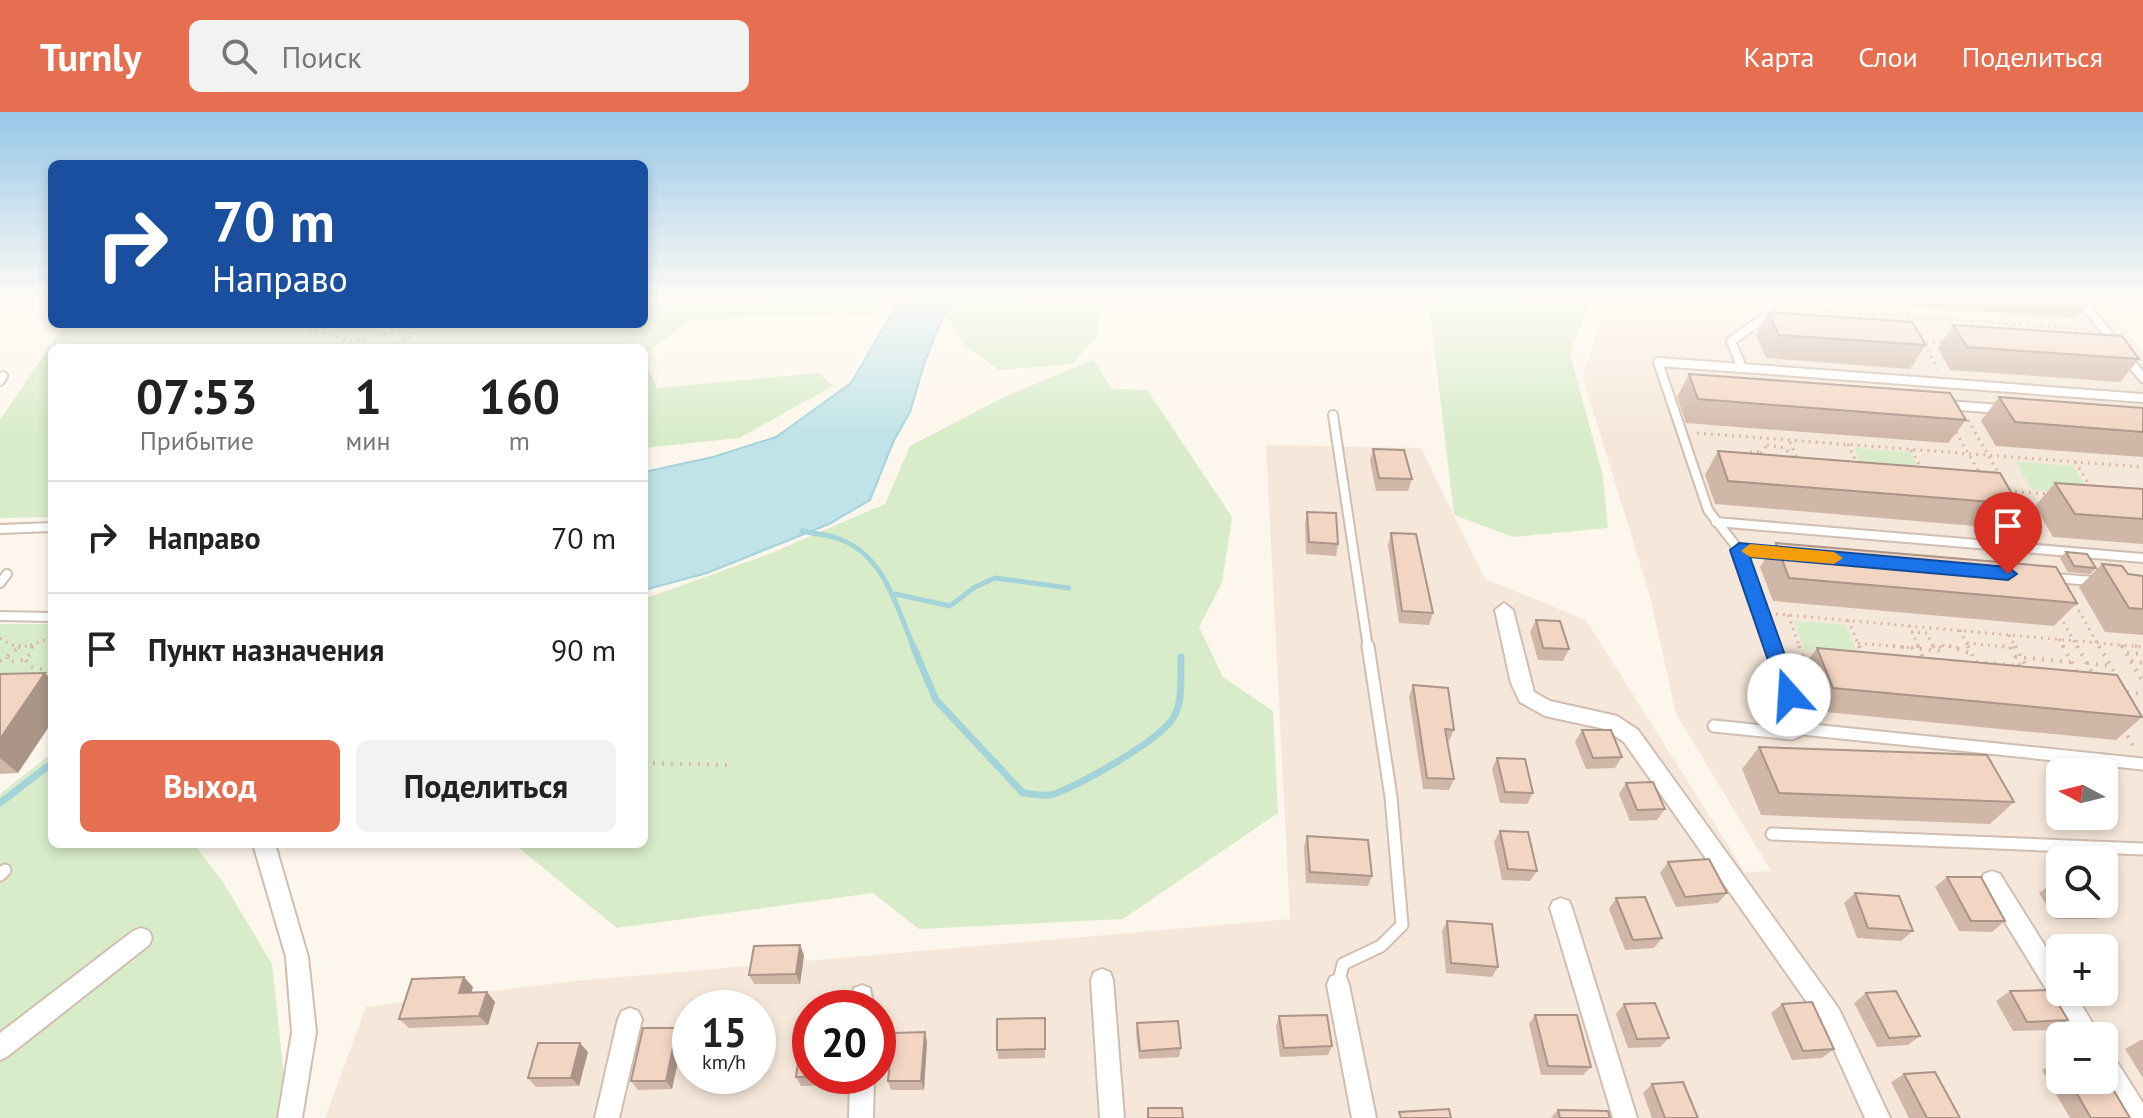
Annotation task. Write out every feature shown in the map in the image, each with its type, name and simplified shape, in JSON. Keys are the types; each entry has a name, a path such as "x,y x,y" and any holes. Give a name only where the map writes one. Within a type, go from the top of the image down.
{"street":[{"path":"1504,610 1520,683 1527,697 1545,708 1610,722 1631,736 1831,1017 1878,1118"},
{"path":"265,848 297,957 304,1032 290,1118"},
{"path":"1992,881 2046,969"},
{"path":"1561,908 1625,1118"},
{"path":"0,1048 141,938"},
{"path":"1102,980 1112,1118"},
{"path":"1338,985 1364,1118"},
{"path":"607,1118 630,1019"},
{"path":"2118,1085 2138,1118"},
{"path":"861,1118 862,1094"}],"lane":[{"path":"1732,343 1742,368"},
{"path":"2115,343 2143,378"},
{"path":"1802,729 1739,550 1708,510 1658,362 2143,398"},
{"path":"1666,385 1681,386"},
{"path":"1940,404 2005,409"},
{"path":"1333,415 1345,518 1365,630 1400,870 1402,925 1381,946 1343,964 1338,985"},
{"path":"1716,522 2143,558"},
{"path":"0,529 48,527"},
{"path":"1739,550 1786,554"},
{"path":"0,583 7,574"},
{"path":"2038,576 2102,582"},
{"path":"0,616 48,617"},
{"path":"1714,726 1792,734 1802,729 2143,764"},
{"path":"1772,834 2143,849"}],"path":[{"path":"1923,343 1947,383"},
{"path":"1940,404 1983,480"},
{"path":"1959,406 2043,550"},
{"path":"1681,431 2143,467"},
{"path":"1789,440 1800,466"},
{"path":"1848,444 1859,468"},
{"path":"1761,452 1763,447 1773,445 1785,448 1795,456"},
{"path":"1911,449 1924,473"},
{"path":"1750,452 1761,452"},
{"path":"1761,452 1768,461 1781,465 1791,463 1795,456"},
{"path":"2075,462 2099,498"},
{"path":"1978,471 1999,473"},
{"path":"1999,491 2054,495"},
{"path":"2002,513 2022,548"},
{"path":"2060,578 2118,679"},
{"path":"1760,612 2143,647"},
{"path":"1788,615 1805,662"},
{"path":"2060,615 2095,677"},
{"path":"1848,620 1863,656"},
{"path":"1909,625 1927,667"},
{"path":"1960,630 1980,670"},
{"path":"1911,632 1927,633 1935,650"},
{"path":"1976,662 2020,666 2009,635"},
{"path":"0,638 11,645 21,646 48,639"},
{"path":"2059,639 2078,675"},
{"path":"1858,643 1942,651"},
{"path":"1967,643 2011,647 2028,670"},
{"path":"7,657 8,662 26,660 34,648 30,645"},
{"path":"1947,661 1939,645 1961,648 1968,663"},
{"path":"2121,645 2142,679"},
{"path":"0,661 21,646"},
{"path":"2125,652 2143,654"},
{"path":"1964,653 1972,654"},
{"path":"2018,657 2071,662"},
{"path":"1924,659 1935,660"},
{"path":"26,660 29,666 48,671"},
{"path":"1777,660 1821,664"},
{"path":"2131,661 2143,663"},
{"path":"2087,663 2111,666"},
{"path":"2114,691 2143,694"},
{"path":"2126,692 2132,702"},
{"path":"2123,726 2136,750"},
{"path":"648,763 727,765"}],"shaded area":[{"path":"1593,343 2135,343 2143,353 2143,1118 325,1118 366,1007 575,981 1290,919 1266,445 1421,448 1485,579 1586,620 1745,872 1771,871 1676,714 1650,596 1583,378"}],"green space":[{"path":"660,343 648,352 648,344 51,344"},
{"path":"1091,343 1072,364 999,370 964,345"},
{"path":"1434,343 1574,343 1570,354 1603,476 1608,528 1513,537 1454,515"},
{"path":"48,349 48,517 0,518 0,420"},
{"path":"1093,360 1112,389 1147,390 1232,517 1222,583 1199,627 1223,677 1273,711 1278,813 1123,919 919,929 873,893 617,928 519,848 648,848 648,598 769,554 885,504 910,446 1004,397"},
{"path":"648,369 657,388 819,373 833,386 739,438 648,448"},
{"path":"1854,448 1910,452 1921,474 1864,470"},
{"path":"2016,462 2073,466 2091,494 2032,490"},
{"path":"1794,621 1846,625 1858,655 1805,650"},
{"path":"0,624 48,624 48,682 0,681"},
{"path":"48,756 48,848 197,848 223,882 272,964 287,1104 282,1118 0,1118 0,794"}],"water":[{"path":"875,343 932,343 910,412 894,440 870,500 829,524 707,573 648,589 648,471 713,457 776,437 851,383"}],"building":[{"path":"1964,343 2127,343 2139,359 1967,347"},
{"path":"1689,374 1950,393 1966,420 1698,399"},
{"path":"1999,397 2143,408 2143,432 2015,422"},
{"path":"1373,449 1404,450 1412,479 1379,478"},
{"path":"1718,451 2000,473 2018,504 1728,481"},
{"path":"2055,483 2143,489 2143,519 2075,514"},
{"path":"1307,512 1336,513 1338,544 1309,542"},
{"path":"1391,533 1416,534 1433,613 1402,611"},
{"path":"1776,543 2056,567 2077,603 1789,578"},
{"path":"2066,552 2087,554 2096,568 2074,566"},
{"path":"2102,564 2122,566 2128,574 2143,576 2143,609 2129,608"},
{"path":"1536,620 1560,621 1569,649 1543,648"},
{"path":"1817,648 2117,675 2142,717 1833,688"},
{"path":"45,673 0,739 0,674"},
{"path":"1413,685 1448,688 1454,730 1445,729 1454,779 1427,778"},
{"path":"1582,730 1611,730 1622,757 1593,758"},
{"path":"1759,747 1987,755 2014,802 1779,793"},
{"path":"1497,758 1525,759 1533,793 1505,792"},
{"path":"1653,782 1665,809 1637,810 1626,783"},
{"path":"1500,831 1528,832 1537,871 1508,869"},
{"path":"1307,836 1368,840 1372,876 1310,872"},
{"path":"1709,859 1727,893 1685,897 1668,862"},
{"path":"1947,877 1981,877 2005,921 1971,921"},
{"path":"1855,893 1899,896 1913,931 1868,928"},
{"path":"1645,897 1662,938 1633,940 1616,898"},
{"path":"1447,921 1492,924 1498,967 1451,963"},
{"path":"800,945 796,974 749,975 754,946"},
{"path":"464,977 459,993 487,992 479,1016 399,1019 412,979"},
{"path":"2046,990 2046,1006 2060,1006 2068,1020 2027,1022 2010,991"},
{"path":"1896,991 1920,1036 1889,1038 1866,993"},
{"path":"1812,1002 1834,1049 1803,1051 1782,1004"},
{"path":"1655,1003 1669,1038 1637,1039 1624,1004"},
{"path":"1327,1015 1332,1046 1284,1048 1279,1016"},
{"path":"1535,1015 1577,1015 1591,1067 1548,1066"},
{"path":"1045,1018 1045,1049 997,1050 997,1019"},
{"path":"1178,1021 1181,1048 1140,1051 1137,1023"},
{"path":"643,1028 672,1028 672,1052 666,1081 631,1081"},
{"path":"925,1032 921,1081 896,1081 896,1033"},
{"path":"538,1043 580,1043 571,1078 528,1078"},
{"path":"1935,1072 1960,1118 1927,1118 1904,1074"},
{"path":"1683,1082 1698,1118 1665,1118 1652,1084"},
{"path":"2077,1094 2116,1094 2130,1118 2091,1118"},
{"path":"1148,1108 1182,1108 1183,1118 1148,1118"},
{"path":"1449,1109 1451,1118 1401,1118 1399,1112"},
{"path":"1558,1110 1608,1111 1610,1118 1560,1118"}],"waterway":[{"path":"802,531 839,539 868,557 887,585 914,648"},
{"path":"895,594 950,606 975,587 995,578 1069,588"},
{"path":"913,646 936,700 1023,793 1043,795 1054,794 1100,772 1165,728 1179,704 1181,657"},
{"path":"0,803 48,766"}],"slow traffic":[{"path":"1750,551 1834,558"}],"route":[{"path":"1789,695 1739,550 2008,574"}]}
